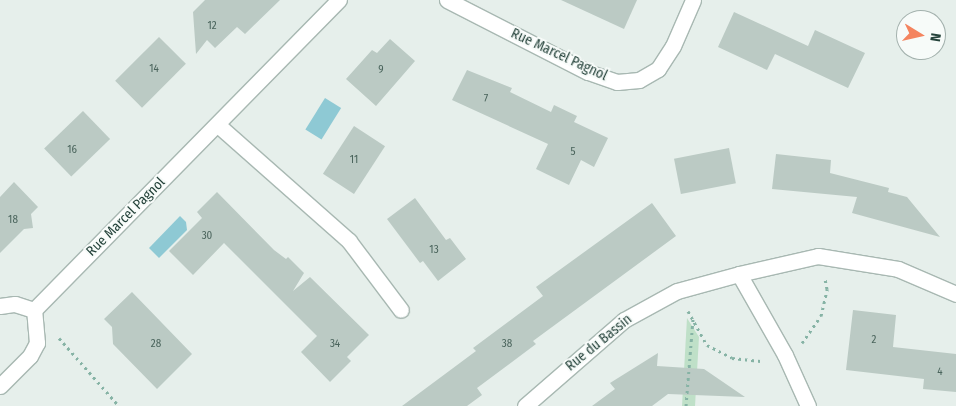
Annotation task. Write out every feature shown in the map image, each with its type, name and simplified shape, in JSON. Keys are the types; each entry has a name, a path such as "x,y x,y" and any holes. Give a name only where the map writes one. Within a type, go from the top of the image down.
{"street":[{"name":"Rue Marcel Pagnol","path":"34,310 339,0"},
{"name":"Rue Marcel Pagnol","path":"447,0 588,72 617,82 638,80 658,69 672,46 693,0"},
{"path":"218,125 349,241 400,310"},
{"name":"Rue du Bassin","path":"525,406 624,320 677,291 739,274 818,256 898,269 956,294"},
{"path":"739,274 784,355 808,406"},
{"path":"0,306 15,304 34,310 37,343 30,356 0,386"}],"path":[{"path":"34,310 119,406"},
{"path":"686,406 693,319"}],"green space":[{"path":"687,318 699,337 695,406 682,406"}],"water":[{"path":"325,98 341,108 322,139 305,129"},
{"path":"180,216 186,222 187,230 159,258 149,248"}],"building":[{"path":"205,0 280,0 245,34 237,27 215,48 207,40 196,54 193,12"},
{"path":"561,0 637,0 624,29"},
{"path":"734,12 808,46 815,30 865,53 848,88 775,54 767,70 718,47"},
{"path":"159,37 186,64 142,108 115,81"},
{"path":"390,39 415,61 376,106 346,79 372,50 377,53"},
{"path":"467,70 512,88 510,92 551,112 554,105 577,116 574,122 608,138 594,167 581,160 569,185 536,169 548,144 452,100"},
{"path":"83,111 110,139 71,177 44,149"},
{"path":"354,126 385,146 354,194 323,174"},
{"path":"729,148 736,183 681,194 674,159"},
{"path":"776,154 831,160 830,173 889,188 888,192 907,197 940,237 852,213 857,197 772,189"},
{"path":"14,182 38,207 31,214 33,228 24,229 0,253 0,197"},
{"path":"217,192 274,250 286,259 288,257 304,273 293,291 310,277 369,335 347,357 351,361 330,382 301,352 317,336 224,243 193,275 169,251 202,218 197,212"},
{"path":"415,198 446,240 450,238 466,259 438,281 423,261 420,263 387,219"},
{"path":"652,203 676,236 533,341 536,344 477,388 482,395 467,406 402,406 476,351 473,348 543,296 536,287"},
{"path":"132,292 192,354 157,389 113,344 112,327 104,319"},
{"path":"853,310 896,315 893,347 956,354 956,392 923,389 924,379 846,370"},
{"path":"658,353 657,366 704,369 745,397 668,394 652,406 592,406 615,389 610,383"}]}
